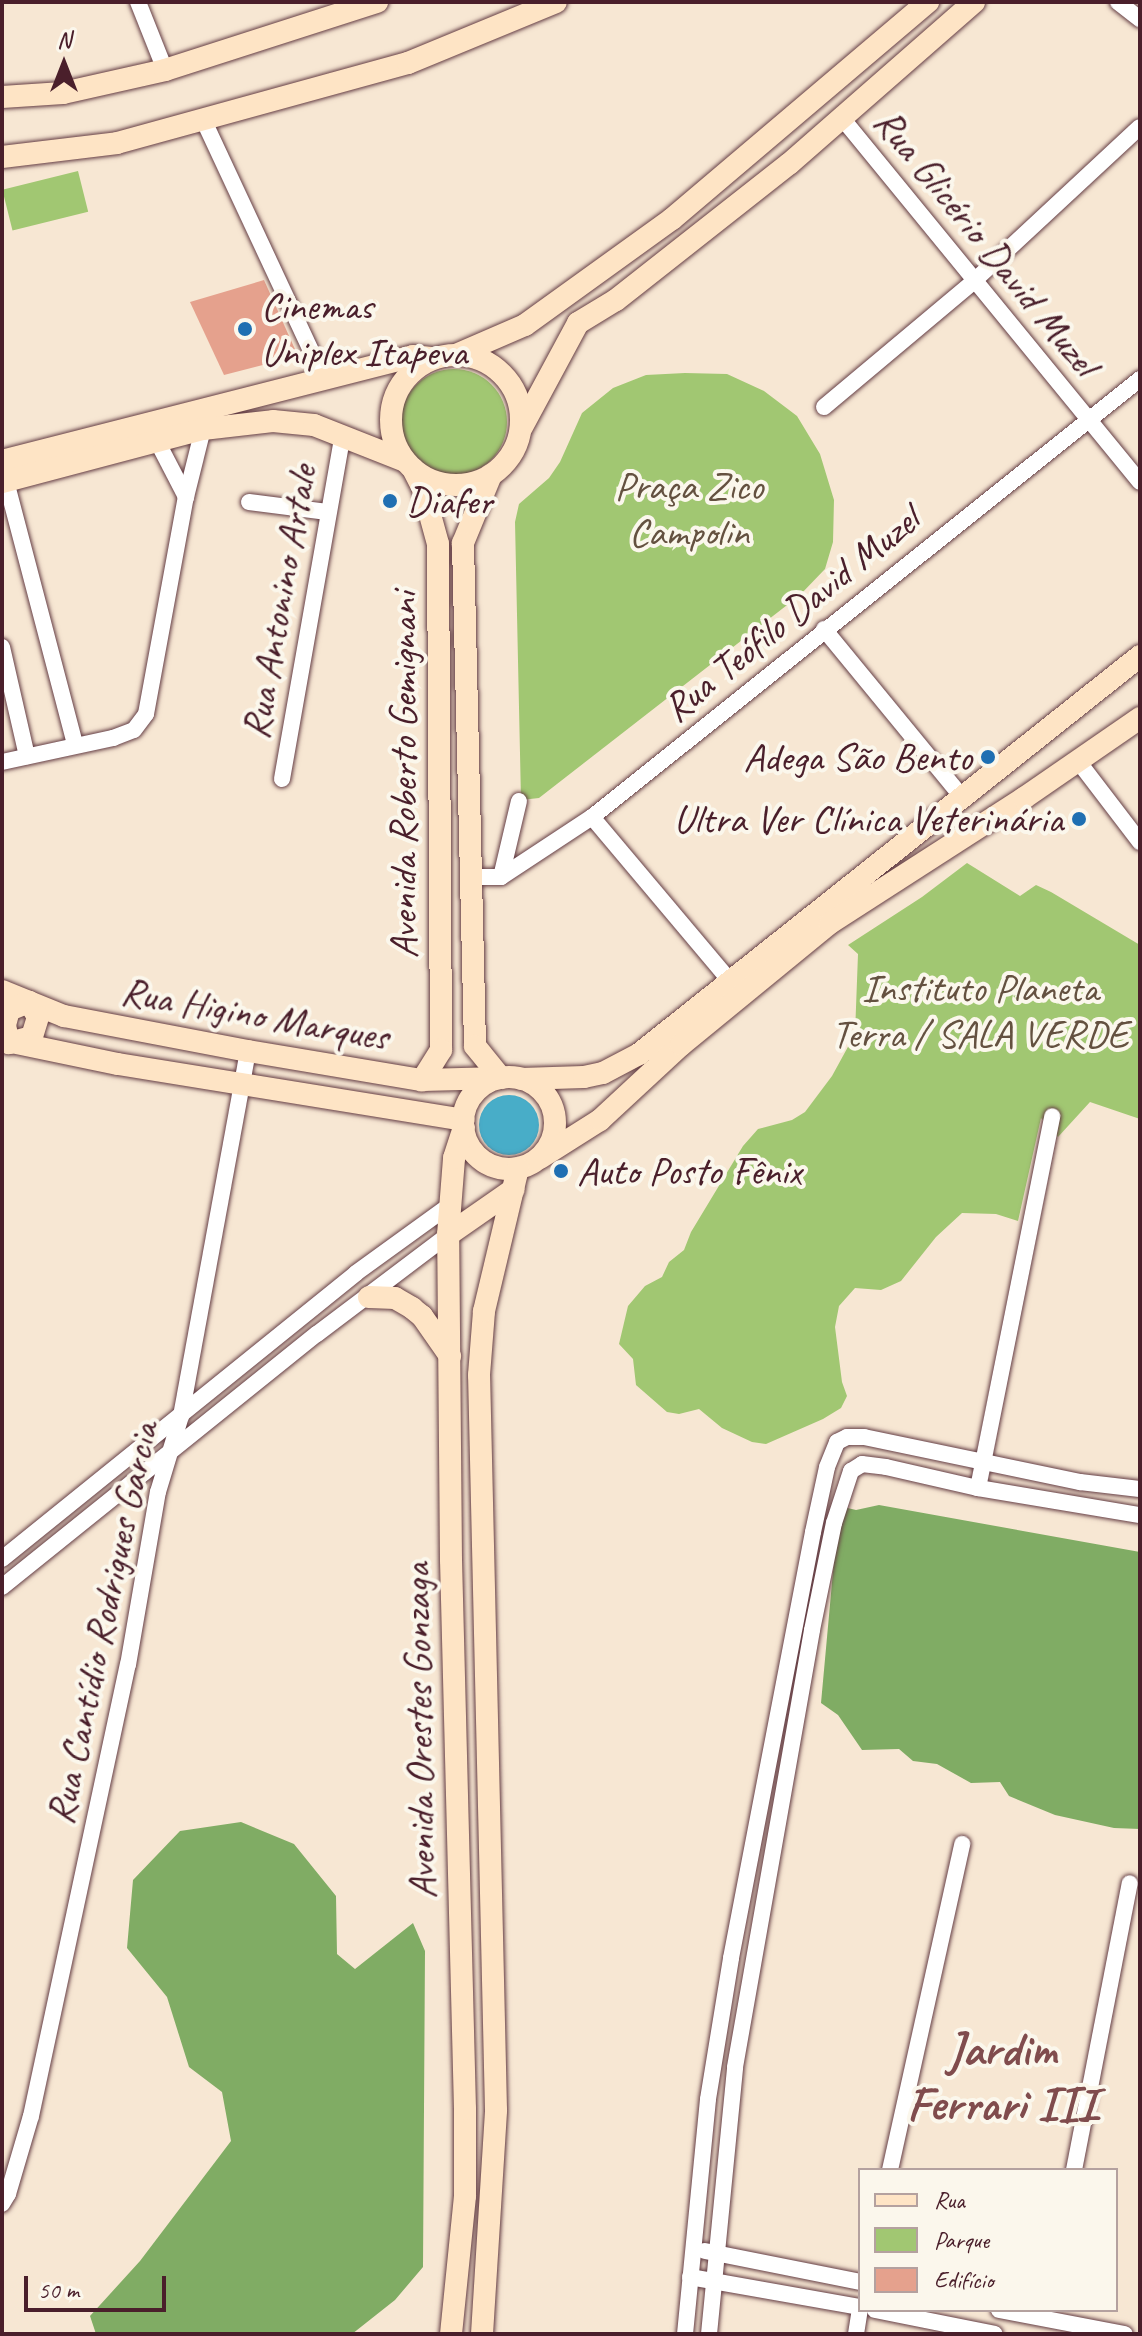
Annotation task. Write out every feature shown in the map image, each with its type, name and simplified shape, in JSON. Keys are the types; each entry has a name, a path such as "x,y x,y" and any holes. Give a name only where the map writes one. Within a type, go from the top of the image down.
{"main road":[{"path":"2,97 63,93 165,70 377,2"},
{"path":"2,157 117,143 408,63 556,2"},
{"path":"3,475 324,379 413,356 433,358 458,354 525,325 672,219 928,2"},
{"path":"3,475 203,429 273,421 314,425 409,465 430,480 451,485 472,484 491,475 515,449 522,427 578,323 616,300 842,118 974,2"},
{"path":"458,354 492,365 506,377 516,392 522,427"},
{"path":"409,465 392,433 392,403 401,383 415,368 433,358"},
{"name":"Avenida Roberto Gemignani","path":"409,465 423,489 438,544 441,1050 422,1080"},
{"name":"Avenida Roberto Gemignani","path":"491,475 463,543 475,1046 511,1079"},
{"name":"Rua Higino Marques","path":"2,991 64,1016 422,1080 584,1077 617,1066 663,1036 1140,656"},
{"path":"448,1235 540,1158 600,1120 681,1045 830,923 1140,718"},
{"path":"4,1044 32,1037 38,1017 29,1002"},
{"name":"Rua Higino Marques","path":"4,1044 464,1124"},
{"path":"516,1179 487,1163 471,1149 464,1124 471,1098 479,1089 511,1079 545,1094 556,1120 554,1134 540,1158"},
{"name":"Avenida Orestes Gonzaga","path":"451,2334 465,2196 465,2109 451,1560 448,1235 454,1158 464,1124"},
{"name":"Avenida Orestes Gonzaga","path":"482,2334 496,2110 479,1375 486,1299 516,1179"},
{"path":"369,1297 395,1298 412,1308 422,1316 450,1356"}],"street":[{"path":"138,2 165,70"},
{"path":"1118,2 1140,19"},
{"name":"Rua Glicério David Muzel","path":"842,118 1088,423 1140,482"},
{"path":"203,119 324,379"},
{"path":"824,407 974,281 1140,127"},
{"name":"Rua Teófilo David Muzel","path":"501,877 592,817 1140,379"},
{"path":"2,762 113,738 134,730 146,714 186,497 203,429"},
{"name":"Rua Antonino Artale","path":"282,779 342,437"},
{"path":"157,441 186,497"},
{"path":"3,475 75,744"},
{"path":"249,502 327,512"},
{"path":"824,629 962,797"},
{"path":"2,647 27,756"},
{"path":"1078,761 1140,842"},
{"path":"472,877 501,877 519,801"},
{"path":"592,817 730,981"},
{"name":"Rua Cantídio Rodrigues Garcia","path":"2,2204 8,2194 31,2116 128,1665 158,1492 181,1416 248,1051"},
{"path":"978,1488 1052,1116"},
{"path":"2,1559 356,1273 450,1205"},
{"path":"2,1587 170,1456 317,1334 448,1235"},
{"path":"685,2334 708,2099 731,1958 831,1454 837,1442 847,1437 864,1437 1080,1482 1140,1489"},
{"path":"709,2334 714,2252 740,2036 812,1630 834,1523 851,1471 862,1464 978,1488 1140,1515"},
{"path":"890,2168 962,1844"},
{"path":"1074,2168 1130,1883"},
{"path":"693,2249 858,2282"},
{"path":"690,2277 858,2308"},
{"path":"856,2334 859,2312"},
{"path":"885,2312 995,2334"},
{"path":"1007,2312 1125,2334"}],"green space":[{"path":"78,171 88,212 12,231 2,190"},
{"name":"Praça Zico Campolin","path":"454,369 474,373 492,384 503,402 507,422 503,442 492,460 474,471 454,475 434,471 416,460 405,442 401,422 405,402 416,384 434,373"},
{"name":"Praça Zico Campolin","path":"727,374 764,391 797,416 820,454 834,500 833,542 825,569 800,595 539,798 521,800 515,522 519,504 549,478 560,462 582,413 613,388 646,375"},
{"name":"Instituto Planeta Terra / SALA VERDE","path":"967,863 1020,896 1036,885 1051,892 1140,945 1140,1119 1090,1102 1058,1137 1041,1118 1018,1221 996,1214 962,1213 936,1237 901,1281 881,1290 855,1288 839,1306 835,1327 842,1382 847,1396 841,1408 766,1444 752,1442 722,1428 699,1409 679,1414 667,1412 636,1385 633,1359 619,1344 628,1306 645,1286 662,1277 669,1262 684,1250 691,1232 743,1146 758,1129 792,1120 805,1112 832,1076 855,1034 858,954 848,945 922,897"},
{"path":"879,1505 1140,1552 1140,1829 1114,1828 1055,1815 1009,1796 1000,1782 971,1783 937,1764 913,1761 899,1749 862,1750 838,1715 821,1703 839,1506 856,1510"},
{"path":"241,1822 294,1844 336,1896 337,1954 355,1969 413,1923 425,1951 423,2267 395,2300 352,2334 96,2334 90,2316 140,2261 231,2141 222,2092 189,2067 167,1997 127,1948 133,1880 180,1831"}],"water":[{"path":"509,1095 520,1097 530,1104 537,1114 537,1136 530,1146 520,1153 509,1155 498,1153 488,1146 481,1136 479,1125 481,1114 488,1104 498,1097"}],"building":[{"name":"Cinemas Uniplex Itapeva","path":"264,280 298,356 224,375 190,302"}],"place":[{"name":"Cinemas Uniplex Itapeva","path":"245,329"},
{"name":"Diafer","path":"390,501"},
{"name":"Adega São Bento","path":"988,757"},
{"name":"Ultra Ver Clínica Veterinária","path":"1079,819"},
{"name":"Auto Posto Fênix","path":"561,1171"}],"district":[{"name":"Jardim Ferrari III","path":"1002,2076"}]}
